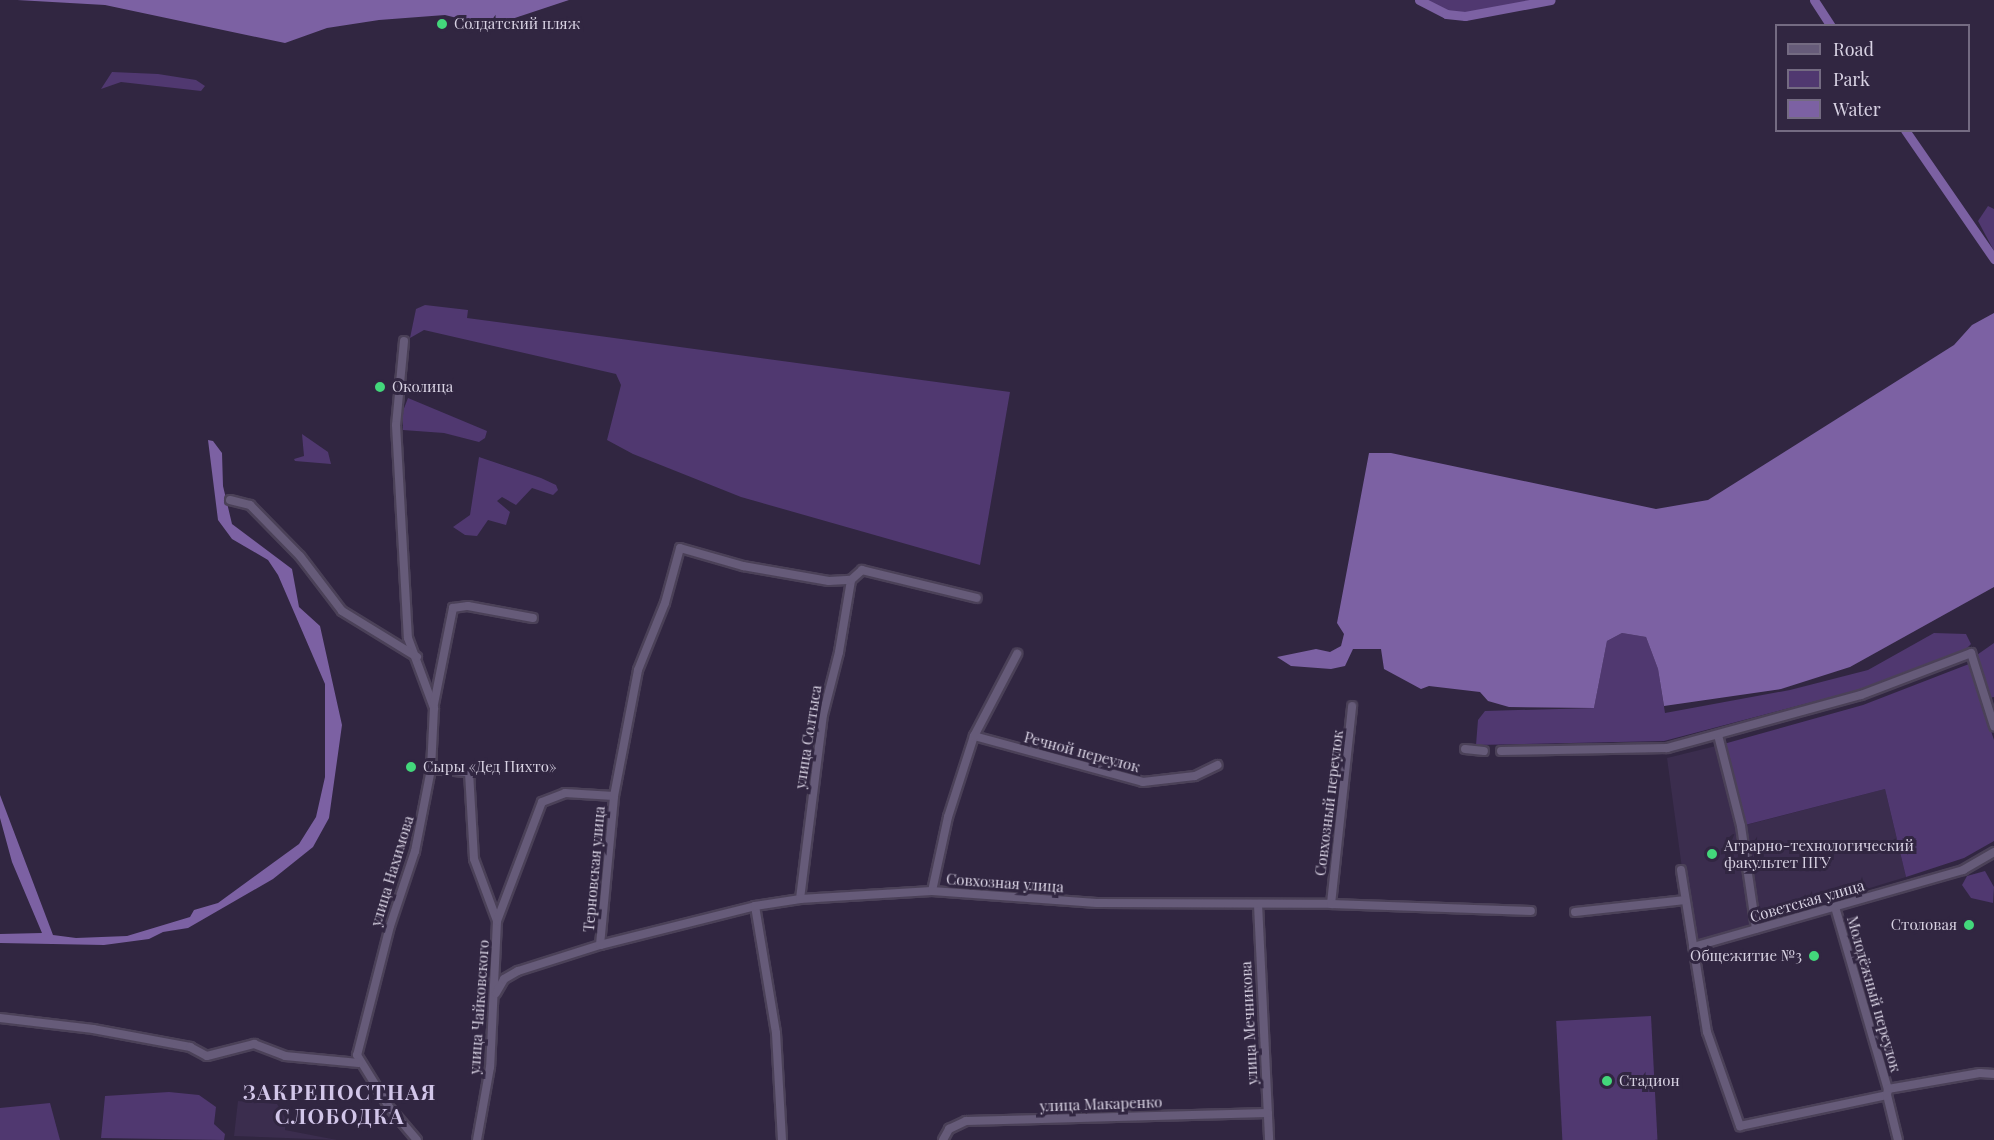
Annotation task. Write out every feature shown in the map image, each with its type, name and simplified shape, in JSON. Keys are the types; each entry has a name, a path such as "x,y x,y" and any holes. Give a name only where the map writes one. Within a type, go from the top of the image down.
{"street":[{"name":"улица Нахимова","path":"359,1063 357,1046 390,926 415,850 431,769 434,708 417,657 408,638 396,425 404,341"},
{"path":"230,500 250,504 300,556 342,611 417,657"},
{"name":"Терновская улица","path":"600,945 614,796 638,670 665,603 680,548 743,566 829,582 851,580 862,570 977,598"},
{"name":"улица Солтыса","path":"800,899 822,723 839,652 851,580"},
{"path":"434,708 453,608 468,606 533,618"},
{"path":"1501,751 1666,748 1861,695 1971,653 1994,726"},
{"path":"932,891 948,817 974,736 1017,654"},
{"name":"Совхозный переулок","path":"1331,904 1352,706"},
{"path":"1718,735 1742,826 1756,929"},
{"name":"Речной переулок","path":"974,736 1143,782 1195,776 1218,765"},
{"path":"1465,749 1484,751"},
{"name":"улица Чайковского","path":"431,769 468,772 474,859 497,921 496,993 490,1067 477,1140"},
{"name":"Терновская улица","path":"497,921 542,802 565,794 614,796"},
{"name":"Советская улица","path":"1693,947 1963,870 1994,852"},
{"path":"1681,870 1693,947"},
{"name":"Совхозная улица","path":"496,993 504,979 518,971 600,945 755,906 800,899 932,891 1097,903 1331,904 1531,911"},
{"path":"1575,912 1684,900"},
{"name":"улица Мечникова","path":"1258,904 1269,1140"},
{"path":"755,906 776,1034 782,1140"},
{"name":"Молодёжный переулок","path":"1835,907 1888,1092"},
{"name":"Молодёжный переулок","path":"1693,947 1707,1032 1740,1126 1888,1092 1994,1074"},
{"path":"0,1018 114,1033 190,1047 207,1056 254,1044 292,1058 359,1063 417,1140"},
{"path":"1888,1092 1898,1140"},
{"name":"улица Макаренко","path":"943,1140 949,1129 966,1121 1268,1113"}],"shaded area":[{"path":"1720,745 1742,826 1885,789 1906,877 1692,942 1667,758"},
{"path":"238,1101 277,1104 286,1119 285,1130 337,1140 234,1136"}],"green space":[{"path":"1421,0 1551,0 1465,16 1446,14"},
{"path":"112,72 158,74 196,80 205,86 201,91 121,82 101,89"},
{"path":"1988,206 1994,209 1994,251 1978,221"},
{"path":"425,305 468,310 467,318 1010,392 980,565 741,497 633,454 607,440 621,385 616,374 424,330 410,338 416,309"},
{"path":"408,398 487,431 485,438 479,442 444,433 403,430 403,411"},
{"path":"302,434 328,452 331,464 295,461 294,459 304,456"},
{"path":"479,457 541,478 556,485 558,490 553,495 532,488 516,505 502,497 497,501 510,512 506,525 488,520 477,536 465,535 453,527 470,515"},
{"path":"1622,633 1646,637 1658,669 1665,713 1790,690 1868,670 1934,633 1966,634 1971,644 1965,650 1858,690 1664,741 1476,745 1478,720 1485,711 1594,708 1607,641"},
{"path":"1994,643 1994,697 1989,698 1974,657"},
{"path":"1969,664 1994,740 1994,841 1964,858 1906,877 1885,789 1741,826 1720,745 1863,705"},
{"path":"1985,871 1994,887 1993,903 1971,898 1962,885 1967,876"},
{"name":"Стадион","path":"1651,1016 1657,1140 1562,1140 1556,1021"},
{"path":"169,1092 199,1095 216,1107 214,1124 225,1134 224,1140 101,1138 105,1096"},
{"path":"50,1103 60,1140 0,1140 0,1108"}],"water":[{"path":"17,0 569,0 500,23 477,23 445,15 379,20 327,28 285,43 105,5"},
{"path":"1994,313 1994,587 1850,667 1781,689 1664,706 1658,669 1646,637 1622,633 1607,641 1594,708 1509,707 1488,701 1480,692 1429,686 1421,689 1384,669 1381,649 1353,649 1345,666 1331,669 1291,666 1277,657 1316,649 1330,652 1341,646 1344,634 1337,623 1369,453 1391,453 1656,509 1708,500 1954,345 1972,325"},
{"path":"208,440 213,441 222,453 223,486 232,524 292,569 299,607 320,626 342,725 329,818 313,847 273,879 188,928 163,932 149,939 104,945 0,943 0,934 42,933 12,862 0,818 0,795 53,935 76,938 127,936 190,917 194,910 218,903 299,844 316,817 325,777 325,684 278,575 268,560 232,539 218,520"}],"waterway":[{"path":"1419,0 1446,14 1465,16 1551,0"},
{"path":"1814,0 1830,24"},
{"path":"1906,132 1994,259"}],"place":[{"name":"Солдатский пляж","path":"442,24"},
{"name":"Околица","path":"380,387"},
{"name":"Сыры «Дед Пихто»","path":"411,767"},
{"name":"Аграрно-технологический факультет ПГУ","path":"1712,854"},
{"name":"Столовая","path":"1969,925"},
{"name":"Общежитие №3","path":"1814,956"},
{"name":"Стадион","path":"1607,1081"}],"district":[{"name":"ЗАКРЕПОСТНАЯ СЛОБОДКА","path":"340,1103"}]}
